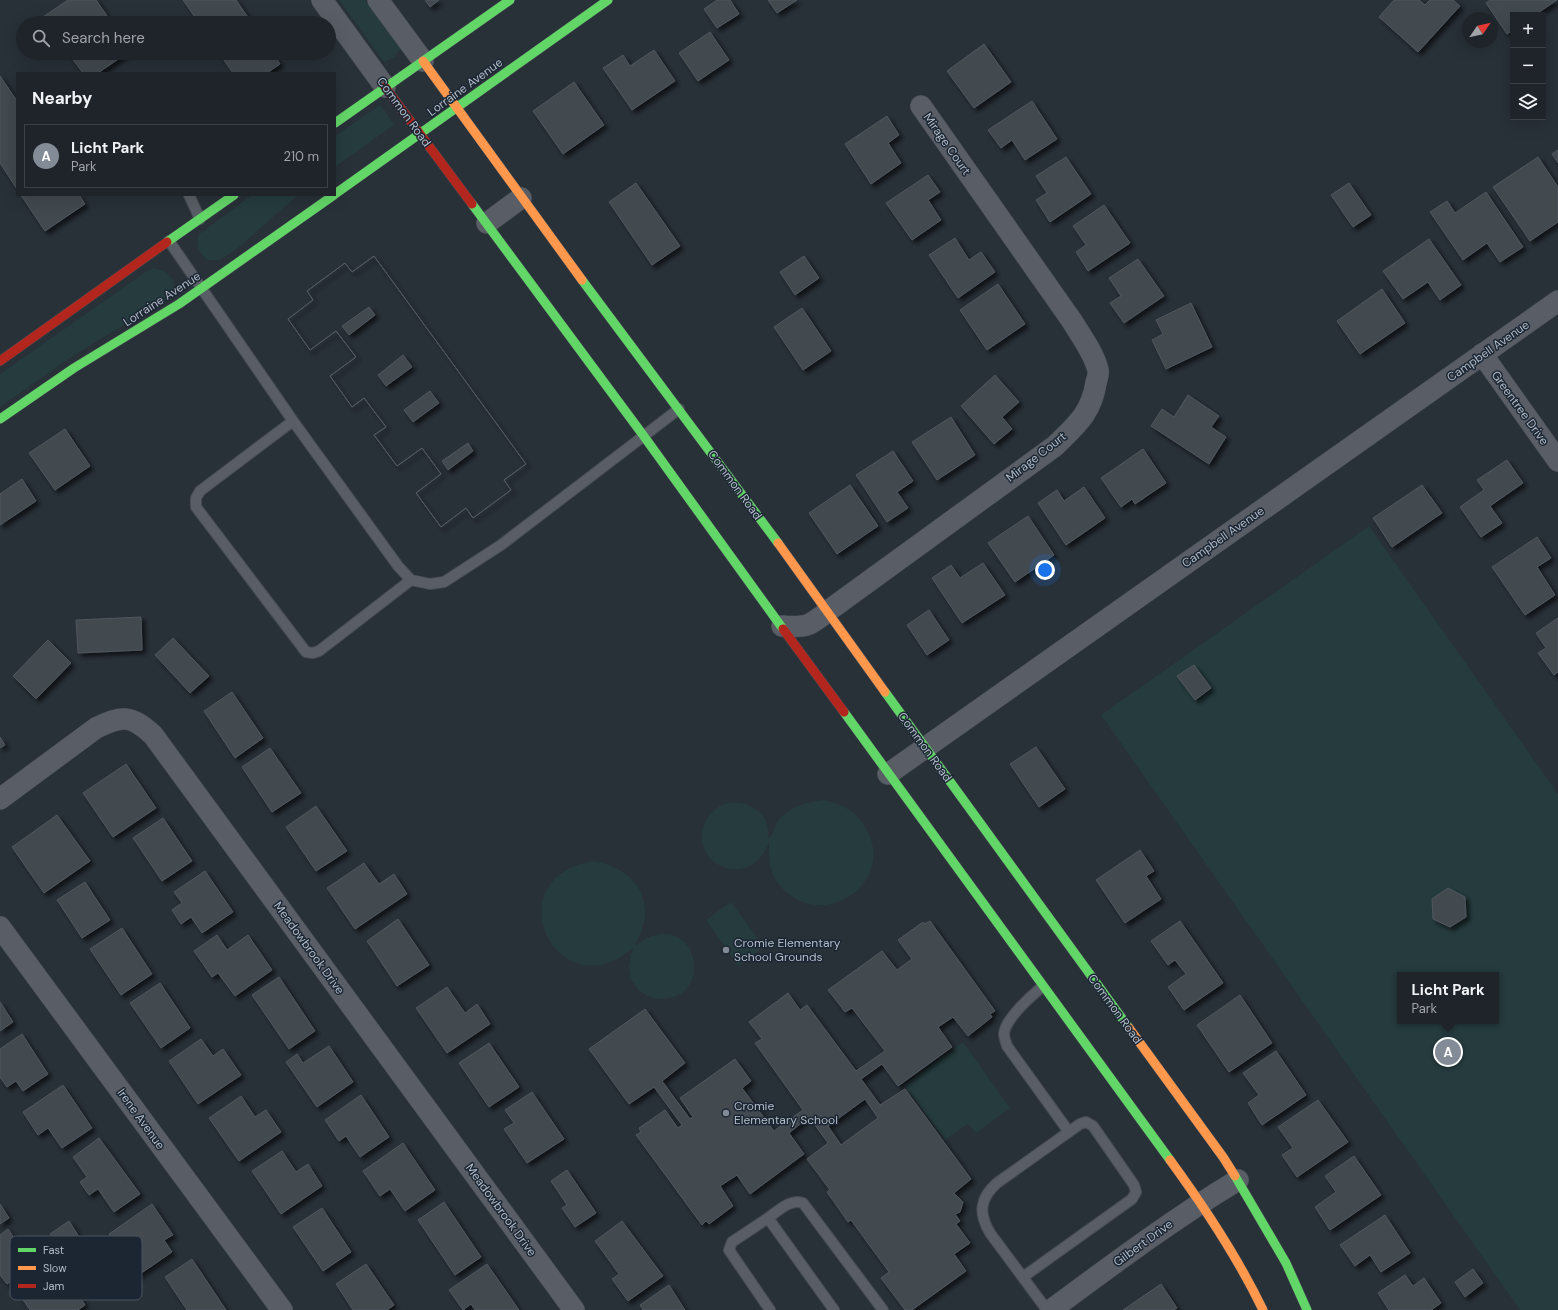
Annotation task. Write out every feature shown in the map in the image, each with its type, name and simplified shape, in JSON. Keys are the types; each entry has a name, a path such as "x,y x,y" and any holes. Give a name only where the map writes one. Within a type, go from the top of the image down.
{"street":[{"name":"Common Road","path":"322,0 334,16"},
{"name":"Common Road","path":"378,0 522,198 828,611 925,748 1238,1180 1286,1263 1307,1310"},
{"path":"336,122 510,0"},
{"name":"Lorraine Avenue","path":"336,194 608,0"},
{"name":"Common Road","path":"336,19 419,134 487,223 643,435 1042,987 1201,1202 1232,1247 1263,1310"},
{"name":"Mirage Court","path":"782,626 796,628 811,625 1054,446 1077,423 1090,407 1096,386 1098,372 1090,351 1072,321 921,106"},
{"path":"0,361 233,196"},
{"name":"Lorraine Avenue","path":"0,419 74,368 161,316 333,196"},
{"path":"487,223 522,198"},
{"name":"Campbell Avenue","path":"888,774 1558,301"},
{"name":"Greentree Drive","path":"1482,354 1558,461"},
{"name":"Meadowbrook Drive","path":"0,799 96,728 112,720 129,718 141,724 153,735 574,1310"},
{"name":"Irene Avenue","path":"0,927 282,1310"},
{"name":"Gilbert Drive","path":"1051,1310 1201,1202 1238,1180"}],"lane":[{"path":"189,196 200,219"},
{"path":"169,241 293,421 398,566 411,580 430,584 444,582 458,574 501,545 679,409"},
{"path":"293,421 200,491 196,498 196,507 306,652 313,653 319,651 411,580"},
{"path":"1042,987 1018,1010 1005,1027 1004,1035 1007,1046 1069,1132"},
{"path":"1023,1277 1132,1199 1136,1192 1134,1185 1093,1126 1086,1122 1069,1132 997,1183 986,1193 983,1207 983,1221 1023,1277 1047,1310"},
{"path":"770,1310 729,1250 732,1242 790,1203 799,1201 803,1203 883,1310"},
{"path":"768,1218 834,1310"}],"green space":[{"path":"339,0 365,0 401,49 394,57 384,62"},
{"path":"380,105 394,125 336,166 336,135"},
{"path":"251,196 297,196 237,249 220,260 207,260 202,254 198,248 197,242 199,234"},
{"path":"154,268 166,272 174,281 173,293 169,298 71,357 0,407 0,374 147,271"},
{"path":"1369,526 1558,794 1558,1310 1520,1310 1101,715"},
{"path":"823,800 844,807 861,820 869,834 873,852 871,869 863,884 851,895 836,903 819,905 802,902 786,892 773,876 769,859 769,842 760,858 748,867 736,869 723,867 712,860 705,850 702,837 705,823 708,817 718,807 724,804 735,802 746,804 761,813 768,828 769,838 778,821 787,812 810,802"},
{"path":"592,861 603,863 622,871 637,885 642,894 645,916 635,946 655,935 672,935 685,942 692,955 694,970 690,984 679,995 661,999 649,997 639,990 632,980 629,968 633,948 612,962 586,965 567,958 552,944 543,926 542,906 548,887 565,871"},
{"path":"731,902 764,947 738,966 706,920"},
{"path":"963,1042 1010,1108 976,1133 968,1124 945,1140 904,1085"}],"building":[{"path":"68,0 96,0 107,16 44,16"},
{"path":"183,0 236,0 247,16 194,16"},
{"path":"425,0 439,0 430,7"},
{"path":"717,0 730,0 739,14 717,28 704,9"},
{"path":"768,0 797,0 777,13"},
{"path":"1394,0 1419,0 1425,5 1430,0 1453,0 1460,6 1418,52 1379,17"},
{"path":"1490,0 1557,0 1539,12 1510,12 1510,32 1507,34 1498,21 1498,12 1492,12 1486,3"},
{"path":"710,32 729,60 698,81 679,53"},
{"path":"984,44 1011,82 974,108 947,71"},
{"path":"654,50 675,81 632,110 603,68 623,55 630,66"},
{"path":"73,60 117,60 99,72 82,72"},
{"path":"224,60 277,60 280,64 268,72 232,72"},
{"path":"0,76 16,100 16,187 0,163"},
{"path":"574,82 604,125 563,154 533,111"},
{"path":"1032,101 1057,139 1025,160 1012,140 1001,148 988,130"},
{"path":"887,116 899,135 888,143 901,163 871,184 845,144"},
{"path":"1558,150 1558,163 1552,154"},
{"path":"1066,157 1091,194 1050,222 1036,200 1047,193 1036,176"},
{"path":"1538,157 1558,187 1558,222 1530,241 1493,187"},
{"path":"928,175 940,192 928,200 941,220 912,240 886,203"},
{"path":"636,183 680,246 652,265 609,202"},
{"path":"1349,183 1371,215 1353,227 1331,195"},
{"path":"1486,192 1523,247 1500,262 1487,243 1463,260 1430,212 1447,201 1455,213"},
{"path":"22,196 80,196 85,204 45,231"},
{"path":"1104,205 1130,243 1088,271 1076,252 1086,245 1073,226"},
{"path":"955,238 969,260 981,252 995,272 958,298 929,255"},
{"path":"1429,239 1461,285 1440,300 1428,282 1403,299 1383,271"},
{"path":"374,256 526,464 504,480 511,490 473,518 466,508 441,527 416,493 441,474 422,448 397,466 374,435 386,427 364,398 352,407 330,376 356,357 336,331 310,350 288,319 313,300 307,291 345,263 352,272","holes":["369,307 375,315 349,335 342,326","403,355 412,367 386,386 378,375","430,391 439,403 413,422 404,410","468,443 473,451 448,470 442,461"]},
{"path":"374,256 526,464 504,480 511,490 473,518 466,508 441,527 416,493 441,474 422,448 397,466 374,435 386,427 364,398 352,407 330,376 356,357 336,331 310,350 288,319 313,300 307,291 345,263 352,272"},
{"path":"804,256 819,278 795,295 780,272"},
{"path":"1138,259 1164,296 1124,323 1110,303 1121,296 1109,278"},
{"path":"998,284 1025,324 987,350 960,310"},
{"path":"1382,289 1405,323 1360,354 1337,321"},
{"path":"1191,303 1212,347 1166,369 1152,340 1163,334 1156,320"},
{"path":"802,308 831,351 803,370 774,327"},
{"path":"995,375 1019,402 1002,417 1012,429 994,444 961,406"},
{"path":"1188,395 1219,416 1211,427 1226,437 1209,464 1151,426 1162,409 1174,417"},
{"path":"951,417 975,455 937,480 912,442"},
{"path":"65,429 90,466 55,490 29,453"},
{"path":"1143,449 1166,483 1135,504 1132,499 1121,507 1101,478"},
{"path":"893,451 913,481 897,492 908,508 887,522 856,475"},
{"path":"1507,460 1523,483 1490,506 1502,523 1481,537 1460,507 1484,490 1477,480"},
{"path":"22,479 36,501 0,525 0,494"},
{"path":"850,485 878,526 837,554 809,513"},
{"path":"1422,485 1442,513 1392,547 1373,518"},
{"path":"1084,487 1105,518 1066,545 1038,503 1057,490 1064,501"},
{"path":"1028,516 1054,555 1015,582 988,543"},
{"path":"1537,537 1551,558 1537,567 1555,595 1525,615 1492,567"},
{"path":"983,563 1005,595 962,623 932,578 951,565 960,578"},
{"path":"929,610 949,640 927,655 907,625"},
{"path":"141,617 142,650 78,653 76,620"},
{"path":"1558,618 1558,672 1554,675 1538,653 1546,648 1536,633"},
{"path":"173,638 209,676 190,693 155,655"},
{"path":"48,640 71,663 36,699 13,676"},
{"path":"1194,665 1211,688 1195,700 1177,676"},
{"path":"232,692 263,738 235,758 204,711"},
{"path":"0,737 5,745 0,748"},
{"path":"1036,747 1065,789 1039,807 1010,764"},
{"path":"270,748 301,793 272,812 242,767"},
{"path":"126,764 156,808 113,837 83,793"},
{"path":"316,806 347,851 316,871 286,827"},
{"path":"57,815 90,861 44,893 12,847"},
{"path":"163,818 192,861 162,881 133,838"},
{"path":"1140,850 1154,871 1146,876 1161,899 1125,923 1096,880"},
{"path":"364,863 379,884 394,874 407,894 355,929 327,888"},
{"path":"205,871 233,912 202,933 191,917 181,924 172,910 182,903 174,892"},
{"path":"85,882 110,920 82,938 57,900"},
{"path":"1448,888 1465,897 1466,917 1450,927 1433,919 1432,899"},
{"path":"398,919 429,965 397,986 367,941"},
{"name":"Cromie Elementary School","path":"930,921 995,1011 990,1014 992,1017 968,1036 953,1017 938,1027 952,1047 898,1086 882,1064 861,1079 880,1105 905,1089 971,1179 954,1193 963,1202 960,1212 955,1214 960,1221 956,1224 970,1243 954,1254 966,1271 912,1310 905,1310 881,1278 889,1272 851,1220 848,1222 827,1192 830,1190 807,1159 828,1143 809,1117 789,1133 804,1154 750,1194 737,1175 720,1186 733,1206 709,1224 706,1221 702,1225 636,1135 641,1132 639,1128 665,1110 678,1128 682,1125 654,1087 629,1104 589,1049 645,1009 685,1063 662,1081 690,1119 693,1117 680,1098 735,1059 751,1081 742,1088 774,1131 803,1110 755,1043 762,1039 749,1022 788,993 800,1010 807,1005 856,1071 885,1051 852,1008 845,1012 828,990 882,951 897,970 912,959 898,940 923,922 924,924","holes":["865,1099 878,1118 841,1145 828,1126"]},
{"path":"1180,921 1223,983 1184,1010 1168,987 1186,974 1175,960 1168,965 1151,941"},
{"path":"122,928 152,974 121,995 90,949"},
{"path":"217,935 227,950 248,935 272,970 235,996 218,973 212,977 194,951"},
{"path":"279,977 315,1031 289,1049 252,995"},
{"path":"160,983 190,1028 161,1048 130,1003"},
{"path":"447,987 465,1013 477,1004 490,1024 447,1053 416,1008"},
{"path":"1240,995 1272,1043 1229,1072 1197,1025"},
{"path":"0,1002 13,1022 0,1031"},
{"path":"22,1034 48,1074 23,1091 16,1081 7,1087 0,1077 0,1049"},
{"path":"201,1039 213,1056 223,1049 241,1075 198,1104 169,1061"},
{"path":"489,1043 519,1087 489,1107 459,1063"},
{"path":"329,1046 353,1082 317,1107 286,1062 297,1054 303,1063"},
{"path":"1276,1051 1306,1095 1262,1125 1248,1103 1259,1095 1243,1073"},
{"path":"63,1085 92,1128 62,1148 48,1128 38,1135 23,1112"},
{"path":"532,1092 564,1139 527,1163 504,1129 514,1123 505,1110"},
{"path":"361,1095 389,1137 360,1157 346,1136 339,1141 325,1120"},
{"path":"241,1096 255,1117 266,1110 281,1132 239,1161 209,1118"},
{"path":"1318,1100 1348,1142 1297,1177 1282,1155 1293,1148 1278,1127"},
{"path":"99,1138 140,1194 114,1212 98,1189 89,1195 80,1182 87,1177 73,1157"},
{"path":"403,1143 435,1190 405,1211 390,1189 380,1196 363,1171"},
{"path":"282,1151 296,1172 308,1164 322,1186 281,1214 252,1171"},
{"path":"1354,1156 1381,1195 1330,1230 1315,1207 1336,1192 1325,1176"},
{"path":"567,1170 596,1213 575,1227 562,1208 567,1205 551,1181"},
{"path":"444,1202 481,1257 455,1275 418,1220"},
{"path":"0,1204 9,1218 0,1224"},
{"path":"152,1204 173,1235 164,1240 172,1252 142,1273 142,1236 110,1236 109,1234"},
{"path":"322,1208 351,1252 323,1271 293,1227"},
{"path":"1385,1215 1410,1253 1381,1272 1370,1255 1355,1266 1340,1245"},
{"path":"69,1221 78,1236 51,1236 50,1234"},
{"path":"622,1221 663,1276 628,1301 612,1279 619,1274 595,1241"},
{"path":"8,1229 13,1236 10,1236 10,1282 7,1284 0,1275 0,1235"},
{"path":"192,1259 226,1310 187,1310 165,1277"},
{"path":"366,1264 394,1305 387,1310 353,1310 336,1284"},
{"path":"487,1264 519,1310 475,1310 471,1304 463,1310 449,1290"},
{"path":"1473,1269 1483,1283 1465,1297 1455,1282"},
{"path":"1405,1275 1413,1286 1424,1278 1441,1303 1431,1310 1389,1310 1378,1293"},
{"path":"1161,1284 1177,1308 1174,1310 1123,1310"},
{"path":"669,1285 685,1310 643,1310 640,1305"},
{"path":"23,1300 82,1300 85,1305 78,1310 30,1310"}],"traffic: fast":[{"path":"336,122 510,0"},
{"path":"336,193 608,0"},
{"path":"167,242 233,196"},
{"path":"0,419 74,368 179,304 333,196"},
{"path":"472,204 643,435 783,629"},
{"path":"582,280 778,543"},
{"path":"885,692 1129,1028"},
{"path":"844,712 1170,1160"},
{"path":"1235,1176 1286,1263 1307,1310"}],"traffic: slow":[{"path":"423,61 582,280"},
{"path":"778,543 885,692"},
{"path":"1129,1028 1223,1157 1235,1176"},
{"path":"1170,1160 1220,1233 1263,1310"}],"traffic: jam":[{"path":"385,87 472,204"},
{"path":"0,361 167,242"},
{"path":"783,629 844,712"}],"place":[{"name":"Cromie Elementary School Grounds","path":"726,950"},
{"name":"Licht Park","path":"1448,1052"},
{"name":"Cromie Elementary School","path":"726,1113"}]}
